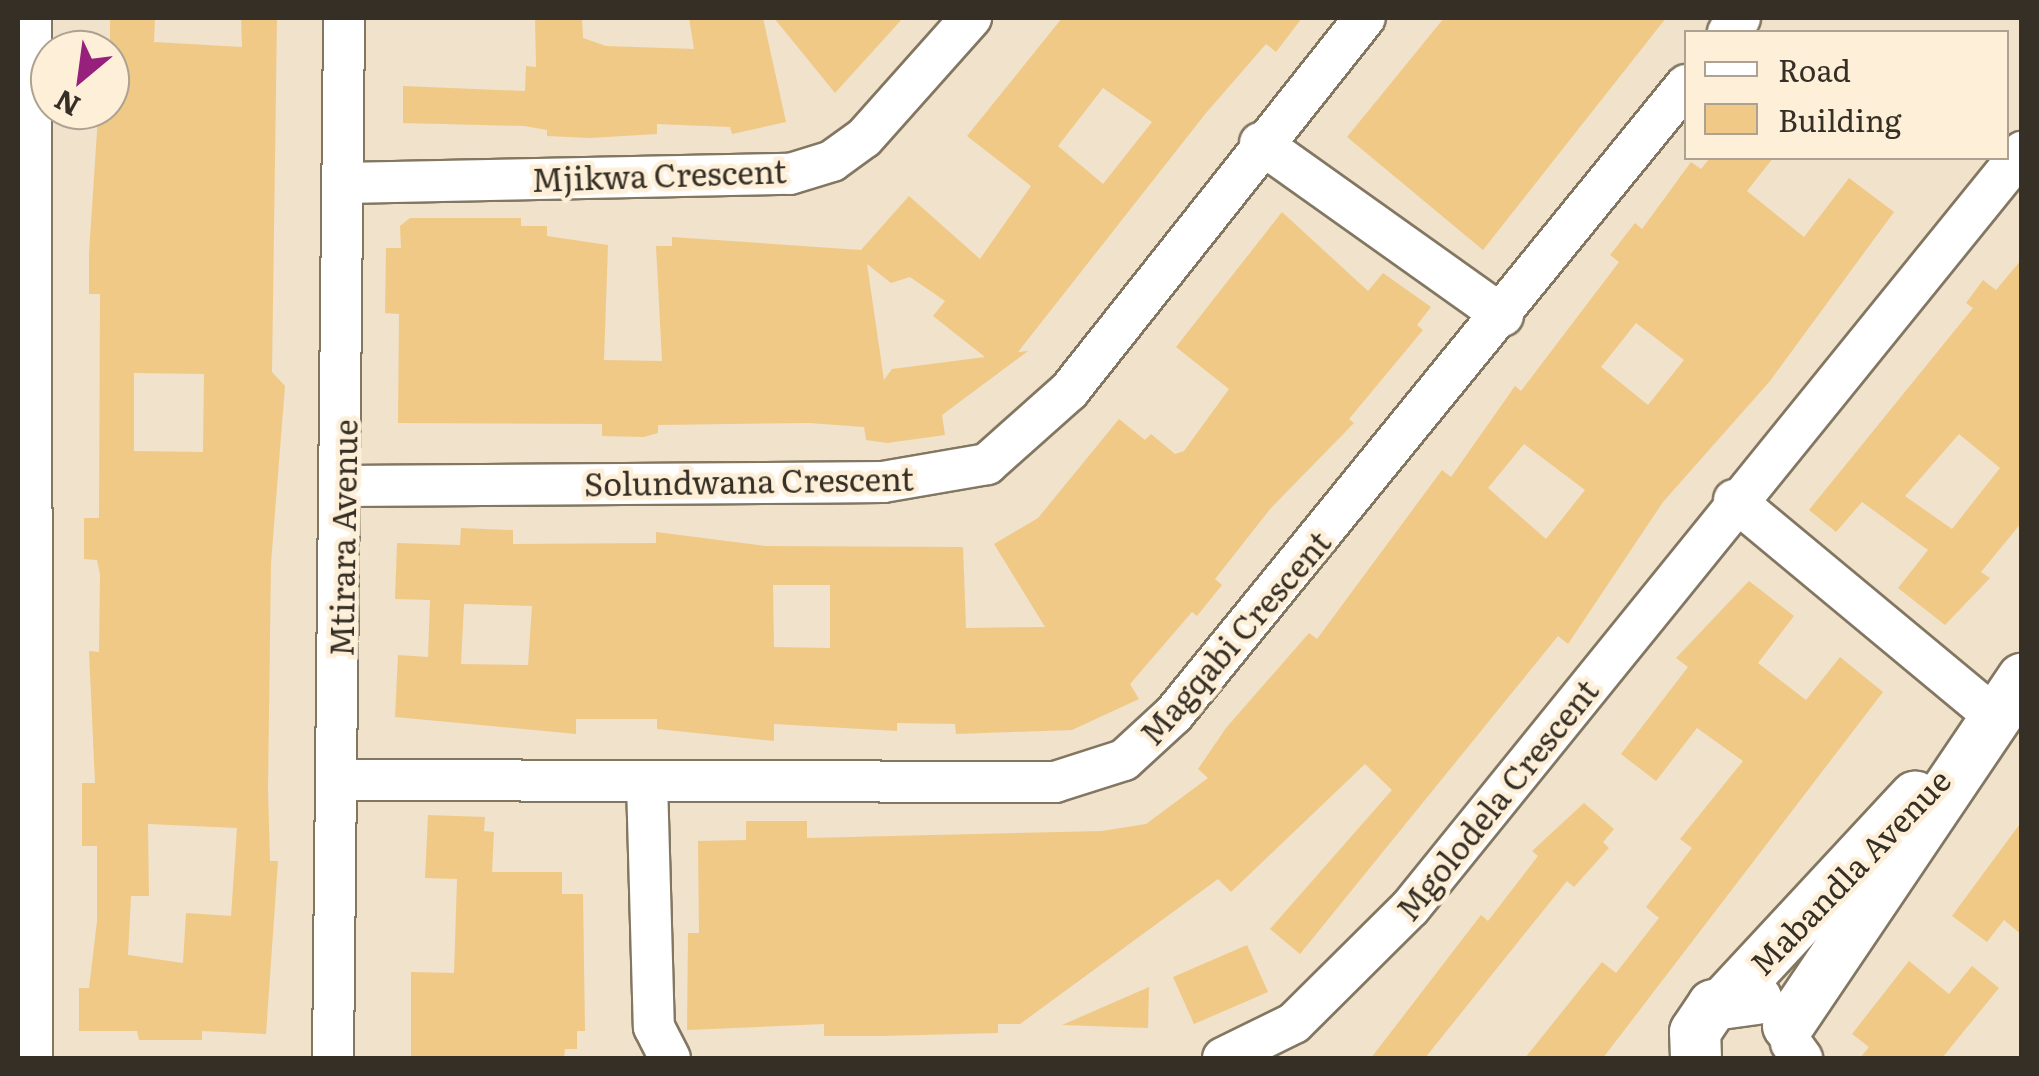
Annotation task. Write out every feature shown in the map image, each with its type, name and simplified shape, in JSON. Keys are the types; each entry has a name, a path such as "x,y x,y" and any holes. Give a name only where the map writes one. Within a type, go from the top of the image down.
{"street":[{"path":"31,18 24,187 25,780 32,1058"},
{"name":"Mtirara Avenue","path":"333,1058 343,486 344,18"},
{"name":"Mjikwa Crescent","path":"345,182 790,174 832,160 864,138 971,18"},
{"name":"Solundwana Crescent","path":"343,486 883,482 987,464 1069,391 1260,143 1365,18"},
{"name":"Magqabi Crescent","path":"339,780 1055,782 1124,760 1174,714 1503,316 1684,88"},
{"path":"1260,143 1503,316"},
{"name":"Mgolodela Crescent","path":"1222,1058 1294,1023 1365,957 1734,500 2022,152"},
{"path":"1734,500 1995,714"},
{"name":"Mabandla Avenue","path":"1690,1053 1702,1017 1728,998 1889,821 1995,714"},
{"name":"Mabandla Avenue","path":"1792,1046 1822,966 1940,807 1995,714"},
{"path":"647,782 654,1027 670,1058"},
{"path":"1728,998 1763,1001 1792,1046"}],"building":[{"path":"110,18 155,18 154,42 242,47 241,18 277,18 272,372 285,386 271,563 268,789 270,861 278,861 266,1034 202,1031 202,1040 139,1040 137,1031 79,1031 79,988 89,988 97,921 97,846 82,846 82,783 95,783 89,651 99,652 100,575 97,560 84,559 84,518 99,518 100,294 89,294 97,130 130,130 130,30 110,30","holes":["134,373 204,374 203,452 134,451","148,824 237,828 231,916 186,913 183,963 128,955 131,896 149,896"]},
{"path":"535,18 582,18 583,38 606,46 694,49 689,18 763,18 786,122 732,134 730,127 657,124 657,134 590,138 547,136 547,130 524,126 403,123 403,86 525,91 526,66 536,67"},
{"path":"774,18 903,18 835,93"},
{"path":"1062,18 1302,18 1276,52 1266,44 1206,113 1018,352 1028,351 942,415 945,435 887,443 866,440 864,427 809,423 658,425 658,433 644,437 602,436 602,424 398,423 399,314 385,313 386,248 401,248 400,226 410,218 521,218 521,226 547,226 547,236 608,245 604,360 662,361 656,246 672,246 672,237 861,250 909,196 980,259 1031,186 967,136","holes":["1103,88 1152,122 1103,184 1058,146","867,264 891,283 910,277 945,301 933,316 985,357 892,369 884,380"]},
{"path":"1444,18 1666,18 1483,250 1347,137"},
{"path":"1708,160 1771,160 1747,191 1804,237 1849,178 1894,212 1770,381 1663,502 1568,644 1558,636 1300,954 1270,929 1392,790 1365,764 1231,892 1218,879 1020,1024 998,1024 998,1033 824,1036 824,1024 687,1030 688,933 699,933 698,841 746,840 746,821 807,821 807,838 1102,831 1146,824 1208,778 1198,769 1226,728 1309,633 1317,639 1442,470 1451,477 1515,386 1521,391 1619,262 1610,255 1635,223 1642,229 1691,162 1701,169","holes":["1636,323 1684,360 1648,405 1601,367","1524,444 1585,490 1546,539 1488,488"]},
{"path":"1282,212 1368,291 1383,273 1431,307 1417,325 1423,330 1349,419 1354,423 1271,508 1215,579 1222,585 1197,616 1192,612 1130,684 1139,699 1072,730 956,734 955,724 897,723 897,731 774,724 774,741 657,729 657,719 576,719 576,734 395,717 398,655 428,657 430,600 395,599 397,543 460,545 461,528 513,530 513,544 656,543 656,532 765,546 963,547 966,628 1045,627 994,544 1038,518 1119,419 1145,440 1151,434 1175,454 1184,451 1229,389 1176,347","holes":["773,585 830,585 830,648 774,647","464,604 532,606 528,665 461,664"]},
{"path":"2022,259 2022,522 1981,572 1990,578 1945,625 1898,588 1928,550 1862,502 1836,532 1809,510 1973,308 1966,303 1983,280 1996,290","holes":["1959,434 2000,468 1952,529 1905,496"]},
{"path":"1749,581 1794,616 1758,663 1806,700 1840,657 1883,692 1603,1058 1525,1058 1602,962 1616,973 1659,918 1646,907 1692,848 1680,839 1743,761 1697,728 1656,781 1621,754 1688,667 1676,658"},
{"path":"1584,803 1614,829 1603,842 1609,848 1574,887 1567,881 1425,1058 1371,1058 1481,915 1488,921 1538,856 1532,851"},
{"path":"428,815 485,817 484,831 494,832 492,872 562,872 562,894 583,894 585,1031 577,1031 577,1049 565,1049 564,1058 411,1058 411,972 454,973 457,879 425,878"},
{"path":"2022,821 2022,935 2004,920 1987,942 1952,916"},
{"path":"1247,945 1268,992 1194,1024 1173,977"},
{"path":"1909,961 1949,994 1972,966 1999,988 1942,1058 1860,1058 1869,1047 1852,1034"},
{"path":"1149,987 1148,1028 1062,1025"}]}
